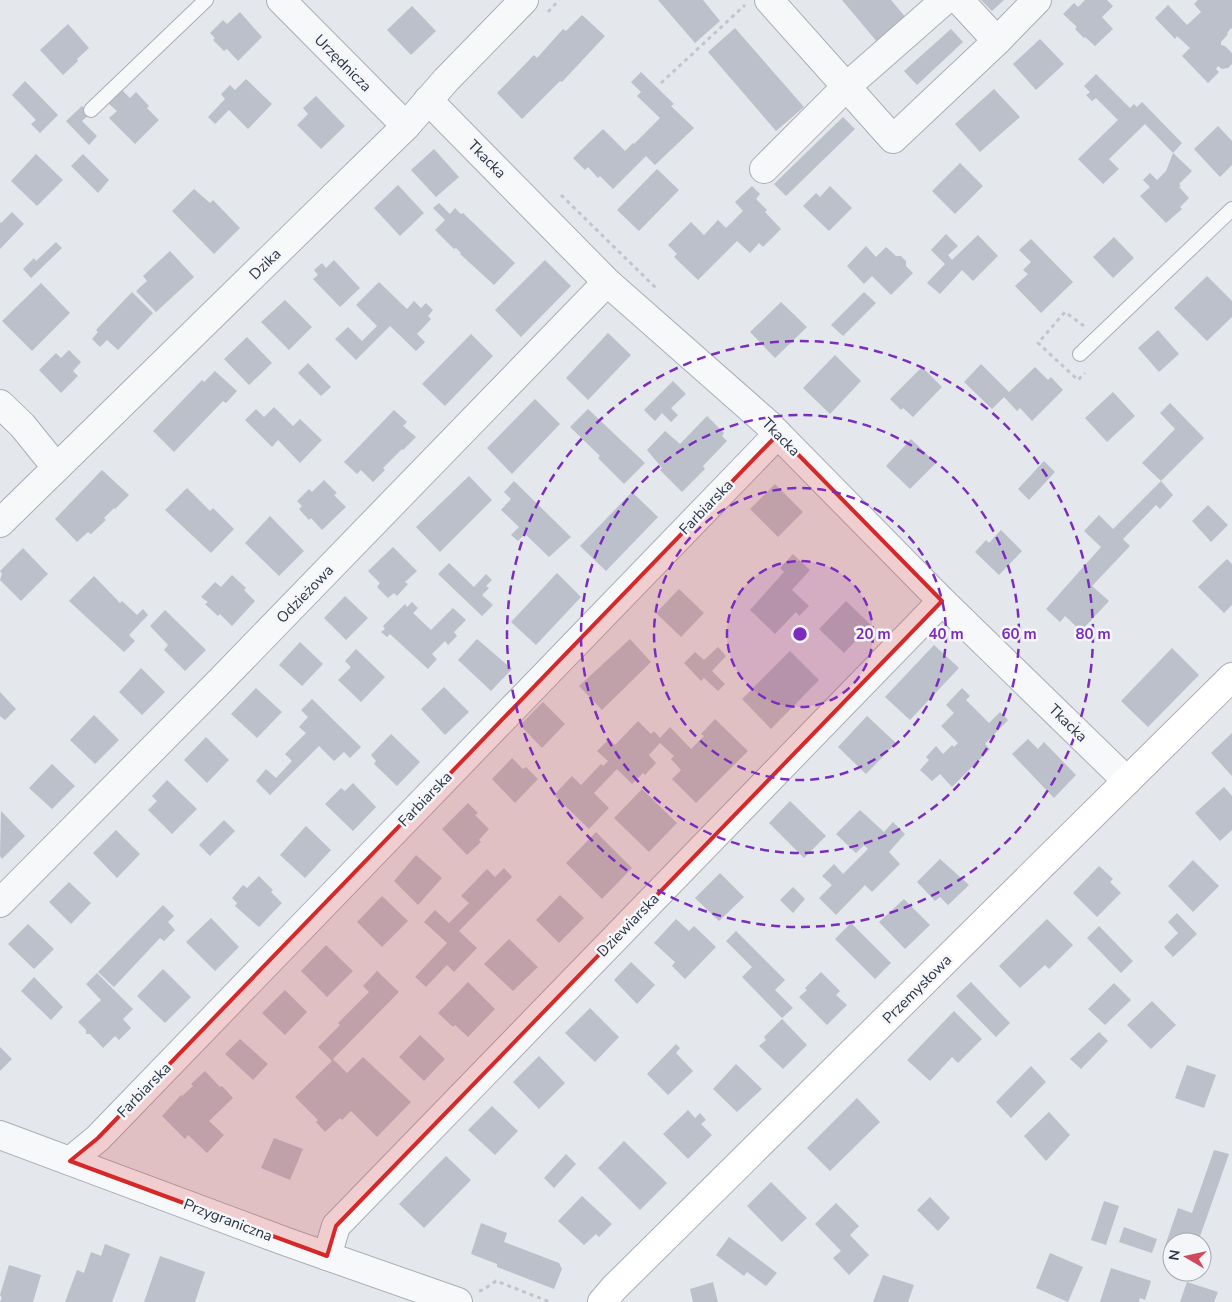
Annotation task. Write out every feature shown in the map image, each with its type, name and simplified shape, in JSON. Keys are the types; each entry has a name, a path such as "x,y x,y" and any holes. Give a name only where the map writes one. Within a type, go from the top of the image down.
{"street":[{"name":"Urzędnicza","path":"281,0 406,126"},
{"name":"Dzika","path":"0,523 406,126 428,100 524,0"},
{"path":"769,0 893,139 1037,0"},
{"path":"764,169 846,87 945,0"},
{"path":"959,0 996,41"},
{"name":"Tkacka","path":"428,100 607,282 778,434 942,602 1127,781"},
{"name":"Odzieżowa","path":"0,902 223,678 607,282"},
{"path":"0,404 22,425 56,467"},
{"name":"Farbiarska","path":"70,1161 98,1138 778,434"},
{"name":"Dziewiarska","path":"327,1256 336,1226 942,602"},
{"name":"Przemysłowa","path":"602,1302 1232,677"},
{"name":"Przygraniczna","path":"0,1135 327,1256 466,1296"}],"lane":[{"path":"91,110 206,0"},
{"path":"1080,354 1232,209"}],"path":[{"path":"661,83 751,0"},
{"path":"466,1296 483,1290 496,1282 550,1302"}],"highlighted area":[{"path":"778,434 942,601 336,1226 327,1256 70,1161 98,1138"}],"building":[{"path":"658,0 703,0 720,21 695,43"},
{"path":"842,0 891,0 907,19 878,43"},
{"path":"981,0 1004,0 992,11"},
{"path":"1085,0 1107,0 1113,6 1102,17 1113,29 1095,46 1075,29 1077,27 1063,14 1074,3 1078,7"},
{"path":"1198,0 1232,0 1232,29 1227,33 1221,45 1225,46 1232,53 1232,64 1228,68 1222,69 1218,66 1216,69 1219,72 1208,83 1182,56 1190,48 1177,36 1175,39 1155,18 1168,5 1187,25 1201,12 1194,4"},
{"path":"412,6 436,31 411,55 387,30"},
{"path":"240,12 262,37 238,61 227,49 224,51 213,40 215,38 210,33 223,20 227,24"},
{"path":"582,15 605,36 562,82 560,81 522,119 497,93 534,55 537,58 563,29 566,31"},
{"path":"68,24 89,48 63,75 40,50"},
{"path":"735,28 804,107 776,131 708,52"},
{"path":"951,29 963,42 917,85 904,71"},
{"path":"1040,39 1064,64 1036,90 1013,64"},
{"path":"641,72 674,104 671,106 694,128 655,165 646,156 613,189 600,176 598,178 588,167 585,170 573,158 603,129 625,151 660,118 637,96 641,92 631,82"},
{"path":"1096,74 1130,108 1134,104 1137,107 1142,102 1182,143 1173,153 1145,124 1109,159 1119,169 1103,184 1078,159 1118,120 1096,98 1092,101 1086,95 1090,92 1084,86"},
{"path":"246,79 272,104 248,129 229,110 215,124 208,117 225,99 221,94 230,85 235,90"},
{"path":"25,81 58,115 40,133 31,124 36,120 12,95"},
{"path":"121,89 130,98 136,92 149,106 147,108 159,120 135,144 109,118 117,111 108,103"},
{"path":"994,89 1020,117 980,152 955,124"},
{"path":"316,96 345,126 321,149 297,125 308,114 303,108"},
{"path":"82,106 90,114 82,121 97,136 89,145 66,121"},
{"path":"843,117 855,129 786,196 774,184"},
{"path":"1218,126 1232,141 1232,165 1220,177 1194,149"},
{"path":"434,149 459,177 436,197 411,170"},
{"path":"1173,153 1192,171 1179,184 1181,186 1179,187 1189,198 1180,207 1182,209 1166,223 1140,196 1150,187 1143,180 1150,173 1157,180 1166,171"},
{"path":"36,154 63,180 37,206 11,181"},
{"path":"83,154 109,180 98,193 71,166"},
{"path":"960,163 983,186 955,214 932,191"},
{"path":"657,169 679,190 639,231 617,210"},
{"path":"398,185 424,213 400,236 374,208"},
{"path":"752,186 760,194 756,199 781,229 763,247 759,243 750,253 737,241 698,280 674,257 677,254 668,245 691,222 704,235 718,220 726,228 743,211 735,202"},
{"path":"830,186 852,208 829,231 803,206 816,193 820,197"},
{"path":"194,189 210,203 213,200 240,228 214,254 172,211"},
{"path":"439,203 450,214 455,208 461,214 463,213 515,263 494,285 435,230 445,220 433,208"},
{"path":"12,212 24,224 0,249 0,222"},
{"path":"946,234 958,246 948,255 952,260 978,235 998,256 973,281 962,270 940,294 927,283 945,264 931,250"},
{"path":"1114,237 1134,258 1113,278 1093,257"},
{"path":"1031,239 1073,282 1041,313 1015,286 1028,274 1023,270 1031,262 1019,250"},
{"path":"56,242 62,248 31,278 23,269 34,258 36,261"},
{"path":"866,246 876,257 886,247 896,256 901,256 906,261 906,266 913,273 891,295 872,276 864,284 847,266"},
{"path":"170,251 194,277 156,312 136,291 147,281 143,276"},
{"path":"334,260 360,288 340,307 313,279 318,275 314,270 322,263 326,268"},
{"path":"545,260 571,286 521,337 495,310"},
{"path":"1207,276 1232,301 1232,317 1207,341 1174,308"},
{"path":"379,282 407,309 414,301 421,308 426,303 433,310 428,316 431,319 417,334 425,342 416,351 390,326 356,360 335,339 348,327 362,341 377,326 356,305"},
{"path":"41,283 70,313 32,351 2,321"},
{"path":"132,292 153,313 118,350 107,340 100,347 92,339 98,332 96,330"},
{"path":"864,292 876,303 843,336 831,325"},
{"path":"285,300 312,327 289,350 261,322"},
{"path":"781,302 807,327 775,358 750,332"},
{"path":"1158,330 1179,354 1159,372 1138,348"},
{"path":"608,333 631,355 588,400 566,378"},
{"path":"471,334 493,356 445,406 422,384"},
{"path":"247,337 272,363 249,385 224,359"},
{"path":"69,350 81,362 73,371 78,376 61,393 39,370 56,353 61,358"},
{"path":"835,355 861,381 830,414 803,388"},
{"path":"308,363 331,387 321,396 298,373"},
{"path":"981,364 1009,392 1035,367 1048,380 1051,377 1063,390 1032,421 1020,408 1017,411 1004,397 992,409 964,382"},
{"path":"922,367 942,387 913,417 903,408 901,410 890,399"},
{"path":"215,371 237,391 226,403 223,401 174,452 153,431 202,380 204,382"},
{"path":"673,381 686,394 671,408 678,415 671,422 662,413 655,421 644,410"},
{"path":"1113,392 1135,416 1107,442 1085,418"},
{"path":"535,399 560,424 512,474 487,448"},
{"path":"1170,403 1204,438 1161,481 1142,463 1175,429 1160,413"},
{"path":"274,407 293,426 300,419 322,440 300,463 278,440 272,447 245,420 256,409 264,417"},
{"path":"588,409 645,463 624,484 598,458 600,456 570,427"},
{"path":"394,410 407,422 403,426 416,437 383,468 385,470 373,482 361,470 357,474 344,462"},
{"path":"707,416 724,433 722,436 727,441 703,466 705,469 682,492 660,470 662,468 647,450 665,431 680,444"},
{"path":"911,439 936,463 910,489 886,466"},
{"path":"1044,461 1055,472 1029,500 1018,489"},
{"path":"102,470 129,495 104,518 106,520 91,534 88,532 77,542 55,519"},
{"path":"469,476 492,500 440,552 416,527"},
{"path":"324,480 337,493 334,495 346,507 322,530 299,509 302,506 297,501 309,489 312,492"},
{"path":"514,481 571,537 549,557 525,534 518,541 511,535 519,527 501,510 511,499 504,492"},
{"path":"1161,481 1173,495 1160,509 1156,505 1123,539 1130,546 1092,586 1109,601 1081,631 1065,616 1060,622 1046,609 1101,547 1084,531 1099,515 1113,529"},
{"path":"775,484 803,512 778,537 750,509"},
{"path":"187,488 210,511 213,508 234,529 211,553 165,510"},
{"path":"632,492 658,517 606,571 580,546"},
{"path":"1208,505 1228,525 1211,542 1192,521"},
{"path":"270,516 304,551 279,576 245,543"},
{"path":"1001,530 1022,551 999,575 975,552 986,540 989,543"},
{"path":"393,547 417,571 405,582 408,584 397,596 394,593 388,598 377,587 380,583 368,571"},
{"path":"23,548 48,574 21,601 0,580 2,574 0,571"},
{"path":"793,554 810,570 792,590 809,606 799,616 796,612 775,634 750,610 784,572 780,568"},
{"path":"1227,559 1232,564 1232,605 1224,613 1198,587"},
{"path":"449,563 474,587 486,574 492,580 486,586 489,588 482,595 493,605 482,616 438,574"},
{"path":"557,573 581,597 536,645 511,622"},
{"path":"232,575 246,588 244,590 255,601 232,626 220,614 218,616 205,604 208,602 201,597 215,582 221,587"},
{"path":"94,576 120,603 122,601 137,615 143,609 148,615 129,635 135,641 124,652 69,601"},
{"path":"679,589 704,613 681,637 656,613"},
{"path":"345,596 368,618 346,640 324,618"},
{"path":"846,601 871,625 844,653 819,629"},
{"path":"412,602 418,608 413,613 431,630 453,608 466,620 454,632 457,636 448,645 445,641 432,654 437,659 428,669 390,634 387,637 381,632 385,629 383,626 405,604 407,607"},
{"path":"165,610 206,650 185,671 164,650 168,645 150,626"},
{"path":"477,639 512,669 491,691 458,660"},
{"path":"630,639 651,662 602,710 579,686"},
{"path":"300,642 323,664 302,686 279,665"},
{"path":"934,645 959,668 910,720 885,697"},
{"path":"718,647 726,656 712,671 725,684 718,691 704,678 701,681 684,663 695,652 704,660"},
{"path":"1172,648 1199,675 1148,727 1121,701"},
{"path":"356,649 385,677 361,702 338,680 351,667 345,661"},
{"path":"790,651 819,680 771,729 742,699"},
{"path":"141,668 165,692 142,715 119,692"},
{"path":"444,687 469,712 445,735 421,709"},
{"path":"256,688 282,712 257,738 231,714"},
{"path":"962,688 970,696 966,700 989,723 1000,712 1008,720 985,744 990,749 952,787 940,774 932,781 920,770 929,760 926,757 936,746 943,754 952,745 954,747 958,743 941,726 954,713 946,705"},
{"path":"0,692 16,709 5,720 0,716"},
{"path":"312,699 361,747 350,758 344,752 334,761 319,746 270,795 256,781 266,769 276,778 292,761 285,754 306,733 299,727 308,717 301,710"},
{"path":"543,702 565,724 542,748 520,725"},
{"path":"94,715 119,740 95,764 70,740"},
{"path":"867,716 896,743 866,774 838,747"},
{"path":"715,719 748,751 696,803 672,779 681,770 671,759 674,756 660,743 649,755 656,763 645,775 643,773 632,784 617,769 594,793 609,808 589,829 554,795 572,776 581,785 601,764 603,766 608,761 597,751 609,739 615,745 638,721 651,734 654,731 660,738 670,727 691,749 704,736 701,734"},
{"path":"1232,733 1232,776 1211,753"},
{"path":"391,734 420,762 397,786 374,764 376,761 371,755"},
{"path":"206,737 229,760 207,783 184,760"},
{"path":"1028,739 1038,749 1044,742 1076,775 1054,798 1012,754"},
{"path":"512,758 523,769 526,767 538,779 515,803 492,779"},
{"path":"52,764 75,786 52,809 29,788"},
{"path":"167,780 197,809 172,834 148,810 157,801 152,796"},
{"path":"353,783 376,807 353,831 325,804 341,788 345,791"},
{"path":"1224,787 1232,796 1232,830 1220,841 1195,813"},
{"path":"642,789 677,823 649,852 614,818"},
{"path":"790,801 826,836 804,858 769,823"},
{"path":"468,803 478,813 475,815 489,829 479,840 481,842 467,855 442,829"},
{"path":"860,810 884,832 893,822 905,834 889,852 900,864 872,892 865,885 836,915 819,898 832,885 822,876 834,864 843,874 868,849 864,845 856,853 836,834"},
{"path":"1,811 25,836 2,859 0,856"},
{"path":"224,820 235,831 210,856 199,845"},
{"path":"306,826 331,850 305,878 280,855"},
{"path":"116,830 140,854 117,878 93,853"},
{"path":"596,832 632,868 602,899 566,863"},
{"path":"416,855 442,878 418,905 394,881"},
{"path":"940,859 969,885 948,905 940,897 935,901 917,882"},
{"path":"1193,860 1219,886 1193,912 1168,886"},
{"path":"1099,866 1113,879 1110,882 1121,893 1097,917 1073,893"},
{"path":"504,868 512,877 459,931 477,948 454,972 447,965 426,987 415,977 447,943 424,922 435,910 449,923 469,903 461,896 487,869 495,877"},
{"path":"720,873 744,897 719,921 695,898"},
{"path":"259,876 273,890 271,892 282,903 259,927 235,906 237,903 232,898 243,885 247,888"},
{"path":"69,882 91,903 71,924 49,902"},
{"path":"793,887 805,899 793,913 780,900"},
{"path":"560,895 584,918 559,943 536,920"},
{"path":"382,896 408,921 382,947 357,922"},
{"path":"904,899 930,925 905,949 879,922"},
{"path":"163,905 174,916 168,922 175,930 164,941 160,938 114,987 98,972"},
{"path":"1177,913 1197,934 1173,957 1164,947 1178,933 1168,922"},
{"path":"211,918 239,947 215,971 186,942"},
{"path":"676,919 689,931 694,926 716,947 685,979 672,966 675,962 654,943"},
{"path":"1047,919 1073,945 1049,969 1045,965 1020,988 999,966"},
{"path":"851,923 891,963 875,979 835,939"},
{"path":"28,924 54,949 34,969 8,944"},
{"path":"1099,926 1133,961 1121,973 1087,938"},
{"path":"736,931 785,980 775,990 793,1008 782,1018 742,977 752,967 726,941"},
{"path":"509,939 538,967 513,991 484,964"},
{"path":"326,945 353,971 327,997 301,971"},
{"path":"631,962 655,985 637,1004 614,980"},
{"path":"163,969 191,997 165,1023 137,996"},
{"path":"377,971 399,992 333,1059 347,1073 363,1057 411,1102 377,1137 351,1111 325,1132 316,1122 318,1120 295,1097 332,1061 318,1047 340,1025 338,1023 369,992 363,986"},
{"path":"821,972 840,991 836,995 847,1005 827,1025 799,997"},
{"path":"97,973 133,1009 123,1019 131,1028 119,1040 115,1036 103,1048 90,1034 86,1034 86,1030 78,1022 101,1000 86,984"},
{"path":"34,977 63,1007 51,1020 21,991"},
{"path":"468,982 495,1009 468,1037 455,1025 453,1027 438,1013"},
{"path":"971,982 1010,1023 996,1037 956,996"},
{"path":"1114,983 1131,1000 1105,1025 1088,1009"},
{"path":"285,990 307,1012 285,1035 262,1013"},
{"path":"1152,1001 1176,1025 1151,1049 1127,1025"},
{"path":"590,1008 619,1037 595,1062 565,1033"},
{"path":"954,1011 982,1039 958,1063 952,1057 930,1081 907,1060"},
{"path":"782,1019 807,1045 783,1069 759,1046 766,1040 764,1037"},
{"path":"1099,1032 1108,1041 1081,1069 1070,1059"},
{"path":"420,1035 445,1059 424,1081 399,1057"},
{"path":"240,1039 268,1064 253,1080 225,1054"},
{"path":"676,1044 680,1048 676,1053 693,1071 668,1095 647,1074"},
{"path":"0,1047 12,1059 0,1071"},
{"path":"539,1056 565,1083 539,1109 513,1082"},
{"path":"736,1064 762,1089 737,1112 713,1089"},
{"path":"1187,1065 1216,1075 1204,1108 1175,1098"},
{"path":"1031,1066 1046,1082 1011,1118 996,1102"},
{"path":"205,1071 233,1098 209,1121 224,1135 207,1153 188,1135 185,1139 162,1116 181,1095 193,1086 191,1084"},
{"path":"857,1098 880,1122 830,1171 807,1148"},
{"path":"492,1106 518,1131 495,1155 468,1130"},
{"path":"688,1110 695,1118 700,1113 706,1120 701,1124 712,1135 688,1159 663,1134"},
{"path":"1049,1112 1070,1135 1046,1161 1024,1136"},
{"path":"274,1138 303,1149 290,1180 261,1168"},
{"path":"624,1141 667,1183 640,1210 598,1168"},
{"path":"1214,1150 1229,1154 1202,1232 1170,1232 1178,1208 1192,1213"},
{"path":"566,1154 576,1164 554,1188 544,1178"},
{"path":"446,1156 471,1180 424,1228 399,1204"},
{"path":"771,1182 807,1218 782,1242 747,1206"},
{"path":"582,1196 612,1224 599,1237 596,1234 584,1245 558,1221"},
{"path":"930,1197 950,1218 938,1231 917,1210"},
{"path":"1104,1201 1119,1206 1106,1245 1091,1240"},
{"path":"836,1203 859,1226 850,1235 869,1255 849,1275 833,1258 841,1251 815,1224"},
{"path":"481,1223 507,1233 504,1242 559,1263 562,1269 554,1289 497,1267 497,1264 471,1254"},
{"path":"1124,1227 1157,1239 1152,1253 1119,1242"},
{"path":"729,1237 777,1273 766,1286 747,1272 744,1276 716,1255"},
{"path":"105,1244 130,1254 112,1302 65,1302 77,1270 84,1273 91,1252 101,1256"},
{"path":"1050,1253 1083,1267 1068,1302 1036,1288"},
{"path":"160,1256 205,1272 195,1302 144,1302"},
{"path":"9,1265 41,1275 33,1302 0,1302 2,1298 0,1295"},
{"path":"1111,1268 1151,1281 1145,1300 1140,1298 1139,1302 1100,1302"},
{"path":"883,1275 914,1285 908,1302 873,1302"},
{"path":"713,1282 718,1302 693,1302 690,1289"},
{"path":"1187,1282 1218,1292 1214,1302 1180,1302"}]}
